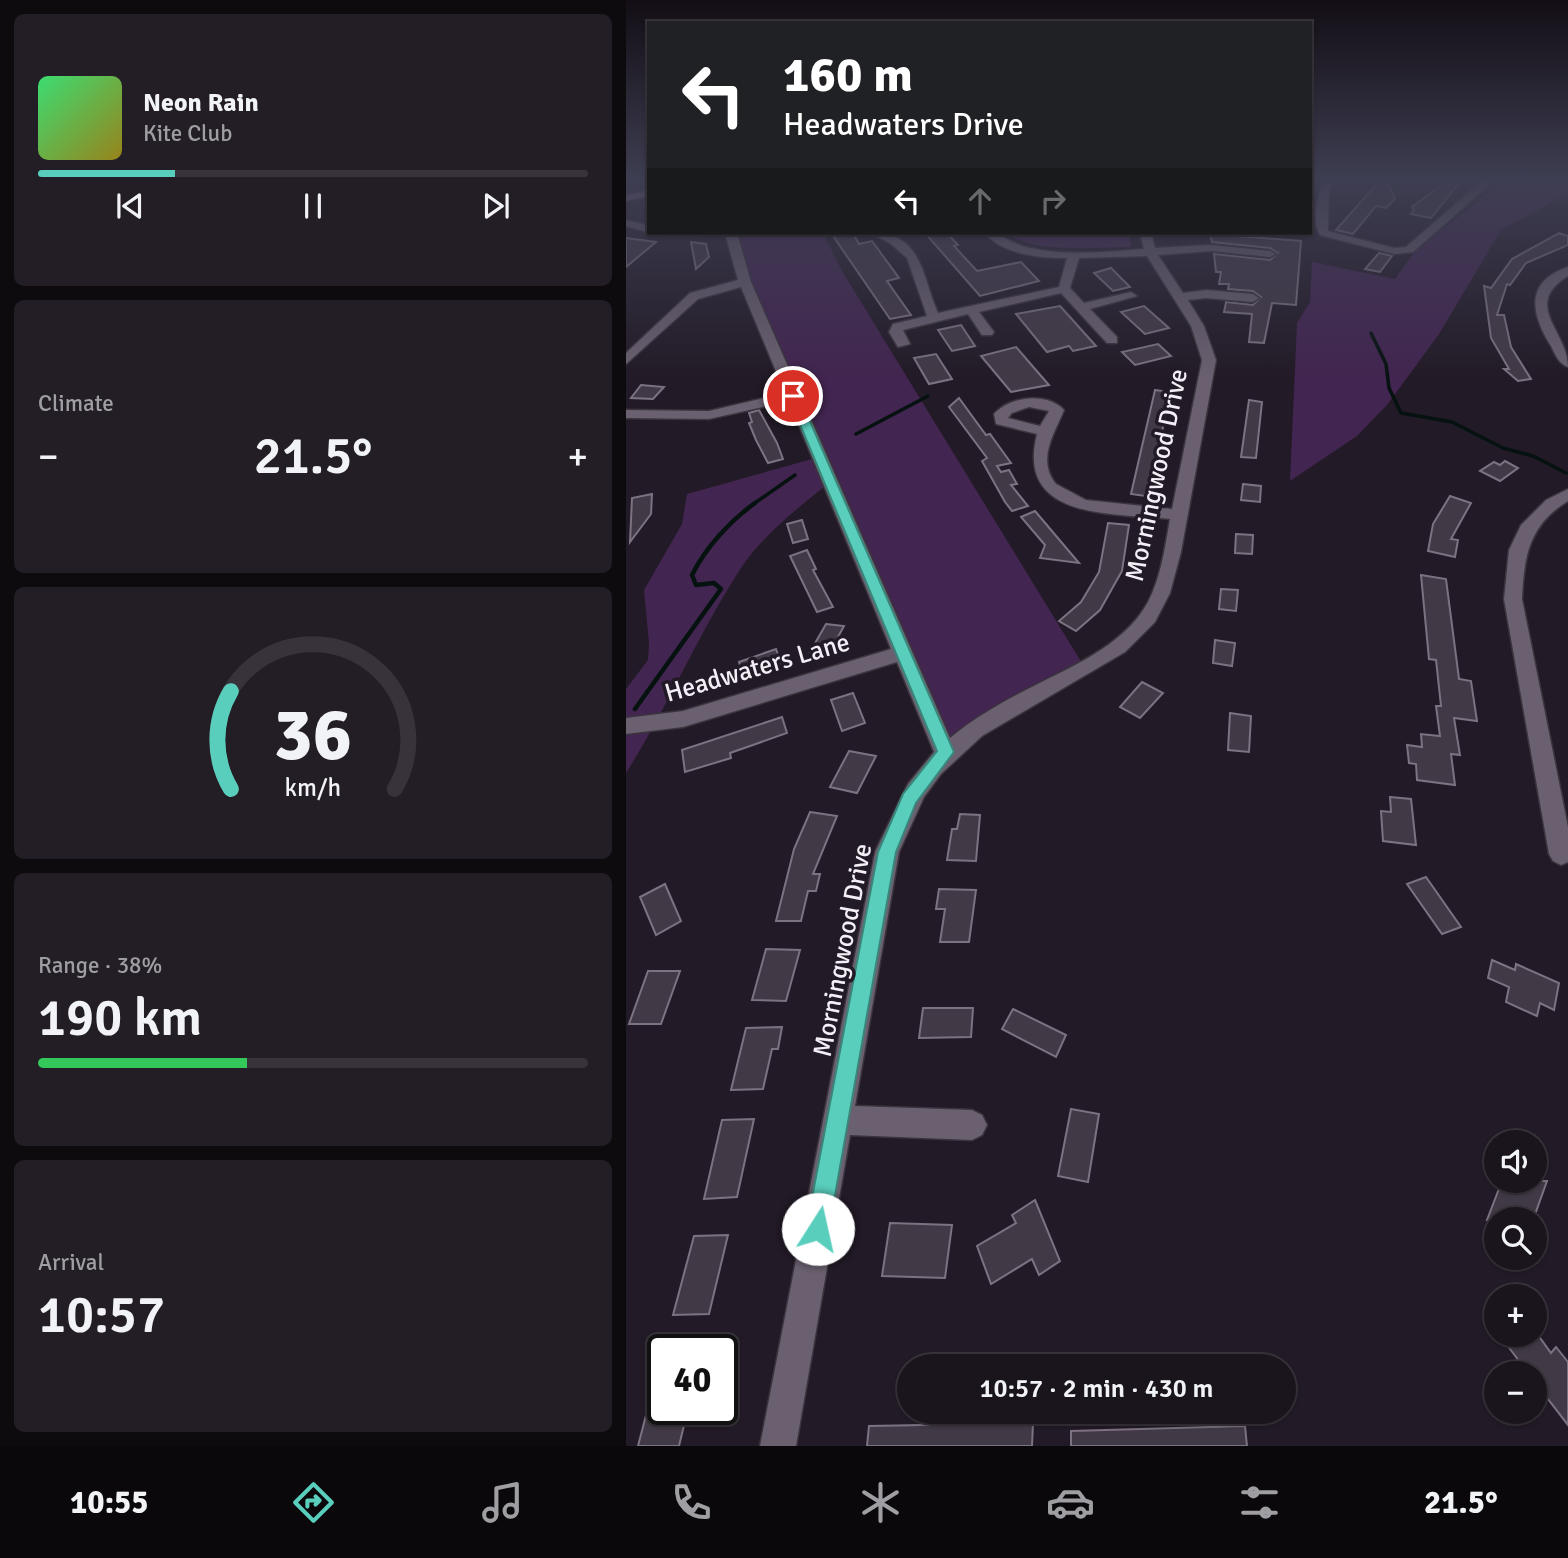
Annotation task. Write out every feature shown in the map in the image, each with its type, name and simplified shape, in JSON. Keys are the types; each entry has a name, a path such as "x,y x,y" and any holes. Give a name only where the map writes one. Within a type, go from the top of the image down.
{"street":[{"path":"735,245 746,282 793,396 901,653 946,752"},
{"path":"903,245 908,248 918,268 924,298 934,318"},
{"path":"1009,245 1018,249 1074,255 1134,245"},
{"name":"Morningwood Drive","path":"778,1446 887,852 909,799 946,752 976,727 1085,668 1139,628 1153,609 1165,582 1209,360 1205,337 1150,245"},
{"path":"1180,245 1270,254"},
{"path":"1373,245 1394,251 1409,250 1414,245"},
{"path":"1064,289 1074,255"},
{"path":"1568,270 1545,285 1539,298 1545,325 1568,363"},
{"path":"626,360 694,296 746,282"},
{"path":"903,344 896,332 898,327 1064,289"},
{"path":"1064,289 1112,340"},
{"path":"1181,297 1206,294 1252,298"},
{"path":"1079,308 1131,296"},
{"path":"971,310 987,332"},
{"path":"626,414 702,416 793,396"},
{"path":"1044,431 1038,470 1047,486 1083,505 1179,515"},
{"path":"1561,854 1513,598 1513,566 1518,546 1529,526 1542,512 1568,494"},
{"name":"Headwaters Lane","path":"626,726 683,719 901,653"},
{"path":"837,1120 972,1125"}],"shaded area":[{"path":"735,245 829,245 842,271 1085,668 945,752 829,483 794,512 749,556 626,773 626,689 648,660 644,590 682,524 687,494 819,457 745,282"},
{"path":"1039,245 1131,247 1085,248"},
{"path":"1422,245 1492,245 1439,334 1387,405 1357,436 1290,481 1297,323 1310,302 1312,262 1395,279"}],"building":[{"path":"626,245 652,245 626,267"},
{"path":"692,245 706,245 709,257 696,269"},
{"path":"840,245 875,245 899,278 887,281 911,315 890,319"},
{"path":"936,245 956,245 954,246 977,271 1021,262 1039,281 980,296"},
{"path":"1246,245 1301,245 1296,305 1272,303 1264,343 1249,342 1252,314 1224,312 1226,302 1253,305 1261,297 1253,291 1228,289 1229,284 1219,284 1221,272 1216,272 1214,254 1270,260 1278,253 1270,248"},
{"path":"1536,245 1567,245 1526,263 1510,285 1507,284 1497,315 1504,315 1511,347 1531,379 1518,381 1504,369 1509,369 1491,338 1484,286 1491,288 1512,259"},
{"path":"1379,253 1392,256 1380,272 1365,269"},
{"path":"1111,268 1130,287 1113,291 1094,273"},
{"path":"1060,306 1096,346 1073,351 1069,346 1047,352 1016,314"},
{"path":"1144,306 1169,328 1145,334 1121,312"},
{"path":"961,325 975,346 952,351 938,330"},
{"path":"1158,344 1171,356 1135,365 1122,352"},
{"path":"1016,347 1049,385 1011,392 981,356"},
{"path":"936,354 952,379 929,384 914,358"},
{"path":"641,385 664,387 653,399 631,398"},
{"path":"1155,390 1170,392 1159,447 1145,496 1131,494"},
{"path":"959,398 1011,463 997,466 1001,472 1009,470 1017,484 1011,485 1028,506 1012,511 1005,502 982,461 987,458 949,407"},
{"path":"1249,400 1262,402 1256,458 1241,457"},
{"path":"759,410 783,459 768,463 756,440 749,423 752,422 749,413"},
{"path":"1505,461 1518,468 1500,481 1480,471 1494,462 1500,465"},
{"path":"1243,484 1261,486 1260,502 1241,500"},
{"path":"652,494 651,514 630,542 632,498"},
{"path":"1450,496 1471,503 1451,539 1458,540 1455,557 1428,551 1433,524"},
{"path":"1035,511 1079,563 1040,558 1045,545 1021,517"},
{"path":"802,520 808,539 793,543 787,524"},
{"path":"1108,523 1129,525 1122,571 1100,610 1076,631 1059,621 1081,602 1099,572"},
{"path":"1236,534 1253,535 1252,554 1235,553"},
{"path":"807,550 816,569 813,570 833,607 817,612 790,556"},
{"path":"1421,575 1446,579 1459,679 1471,681 1477,721 1454,718 1460,755 1451,754 1455,785 1417,780 1416,764 1409,763 1407,745 1422,747 1421,734 1440,736 1436,706 1441,706 1436,660 1429,659"},
{"path":"1221,589 1238,590 1236,611 1219,609"},
{"path":"826,624 844,626 828,655 810,652"},
{"path":"1215,640 1235,643 1232,666 1213,663"},
{"path":"776,649 781,664 743,676 739,662"},
{"path":"1142,682 1163,693 1140,718 1120,707"},
{"path":"853,693 865,723 842,731 831,700"},
{"path":"1230,713 1251,716 1249,752 1228,750"},
{"path":"782,717 787,733 730,753 731,758 685,772 682,750"},
{"path":"849,751 876,756 857,793 830,787"},
{"path":"1390,797 1411,799 1416,845 1383,841 1381,811 1391,812"},
{"path":"810,812 837,816 813,874 820,874 816,891 808,891 801,921 776,921 794,849"},
{"path":"960,814 980,815 976,861 947,860 952,829 957,829"},
{"path":"1426,877 1461,927 1442,934 1407,884"},
{"path":"665,884 681,921 656,935 640,897"},
{"path":"939,889 976,890 969,942 940,942 945,909 936,909"},
{"path":"766,949 800,950 786,1001 752,1000"},
{"path":"1492,960 1515,970 1516,964 1559,983 1554,1010 1540,1003 1537,1016 1506,1002 1509,987 1488,978"},
{"path":"648,971 680,971 661,1024 629,1024"},
{"path":"923,1008 973,1008 971,1037 919,1038"},
{"path":"1013,1009 1066,1035 1056,1057 1002,1029"},
{"path":"782,1027 778,1049 772,1049 763,1089 731,1090 746,1028"},
{"path":"1071,1109 1099,1114 1088,1182 1058,1176"},
{"path":"754,1119 737,1197 704,1199 722,1120"},
{"path":"1497,1193 1543,1193 1538,1207 1492,1207"},
{"path":"1035,1200 1060,1261 1039,1275 1032,1259 991,1284 977,1246 1016,1223 1012,1215"},
{"path":"890,1223 952,1225 945,1278 882,1276"},
{"path":"728,1235 709,1314 673,1315 694,1236"},
{"path":"1509,1347 1547,1347 1551,1353 1556,1347 1568,1362 1568,1425 1547,1398 1547,1361 1519,1361"},
{"path":"647,1411 647,1425 684,1425 679,1446 638,1446"},
{"path":"1033,1424 1032,1446 867,1446 869,1426"},
{"path":"1245,1426 1247,1446 1071,1446 1071,1431"}],"waterway":[{"path":"1371,333 1386,364 1389,388 1401,413 1452,422 1503,448 1533,456 1566,473"},
{"path":"856,434 928,396"},
{"path":"752,505 795,475"},
{"path":"635,709 721,589 714,583 696,585 692,575 704,554 719,535 755,503"}],"route":[{"path":"793,396 901,653 946,752 909,799 887,852 818,1229"}]}
